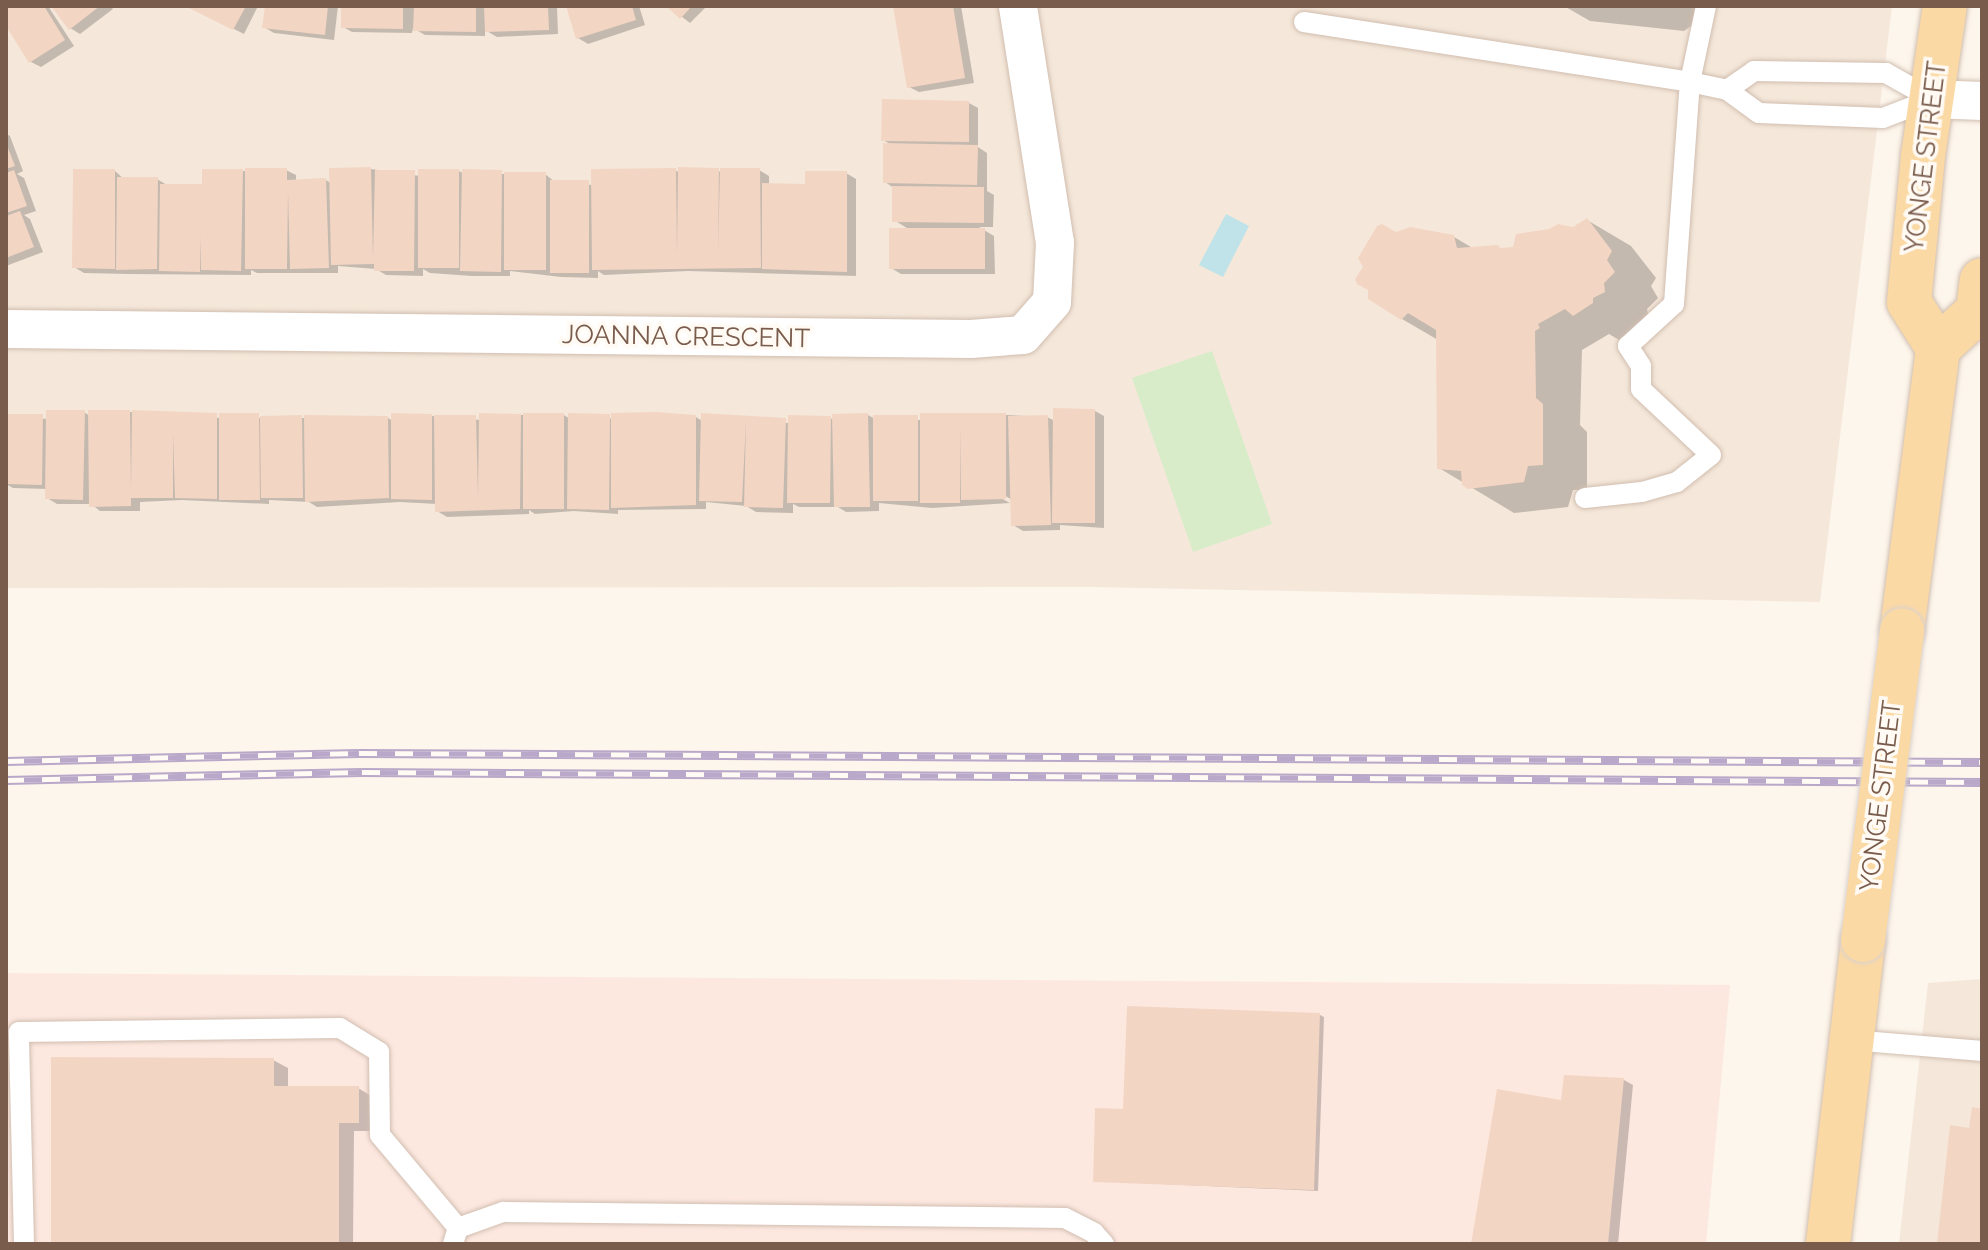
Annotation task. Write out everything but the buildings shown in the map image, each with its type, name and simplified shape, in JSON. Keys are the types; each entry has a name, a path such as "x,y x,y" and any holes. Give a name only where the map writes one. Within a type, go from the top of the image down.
{"main road":[{"name":"YONGE STREET","path":"1828,1244 1938,348 1909,302 1945,6"},
{"path":"1938,348 1978,311 1982,280"}],"street":[{"name":"JOANNA CRESCENT","path":"6,329 955,339 1023,335 1052,302 1055,243 1018,6"},
{"path":"1932,99 1982,101"}],"lane":[{"path":"1585,498 1642,492 1677,482 1711,455 1641,389 1641,366 1628,346 1674,304 1690,82 1706,6"},
{"path":"1304,22 1690,82 1727,90 1759,113 1883,118 1932,99"},
{"path":"1727,90 1754,71 1886,73 1932,99"},
{"path":"24,1244 14,1184 12,1032 340,1028 379,1052 380,1135 456,1236 503,1212 1065,1218 1094,1233 1104,1244"},
{"path":"1852,1040 1982,1051"}],"shaded area":[{"path":"6,6 1892,6 1820,602 1095,587 6,588"},
{"path":"6,973 1730,985 1706,1244 6,1244"},
{"path":"1982,979 1982,1244 1899,1244 1928,983"}],"green space":[{"path":"1212,351 1272,524 1193,552 1132,378"}],"water":[{"path":"1226,214 1249,226 1223,277 1199,265"}],"railway":[{"path":"6,761 359,753 1982,762"},
{"path":"6,780 362,772 1982,782"}]}
